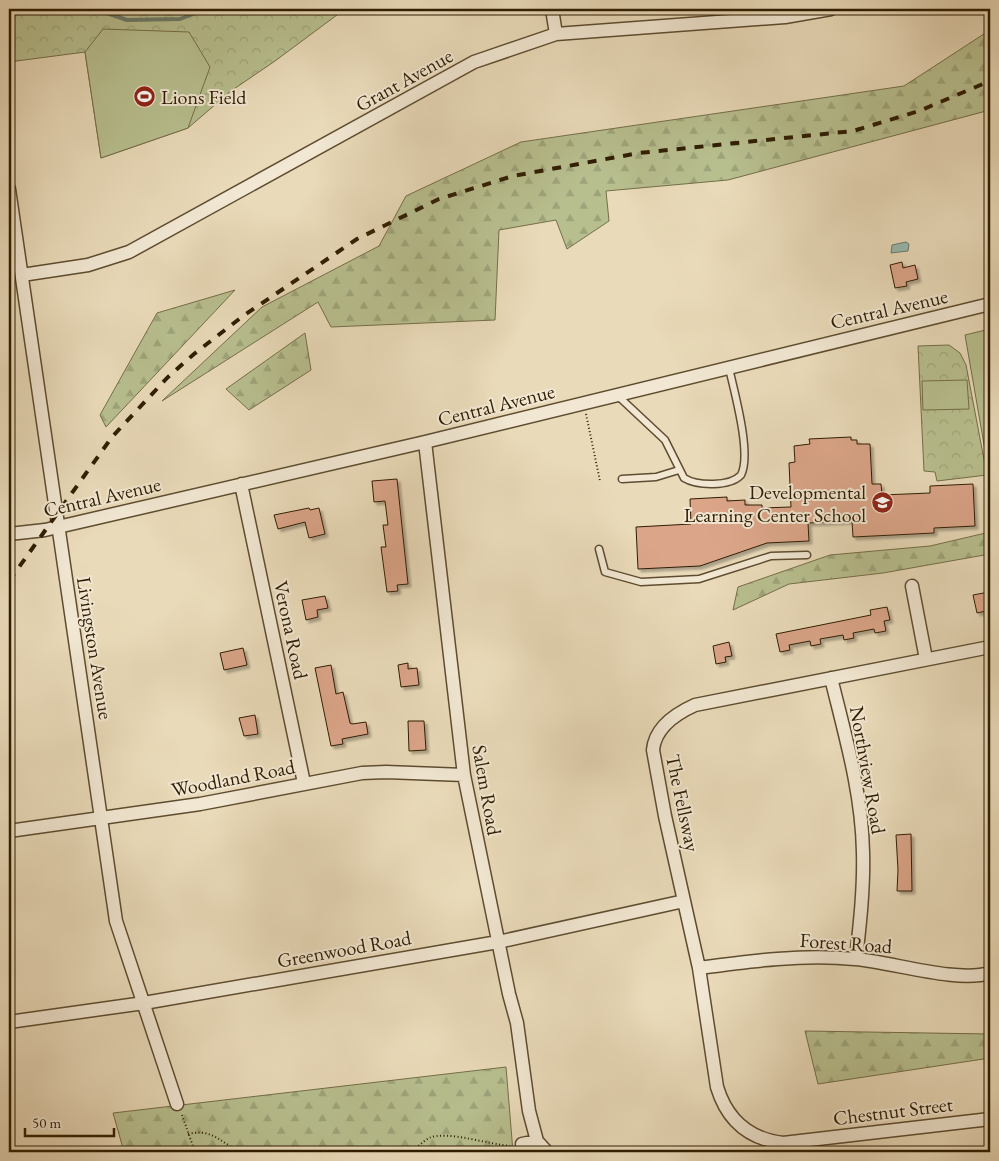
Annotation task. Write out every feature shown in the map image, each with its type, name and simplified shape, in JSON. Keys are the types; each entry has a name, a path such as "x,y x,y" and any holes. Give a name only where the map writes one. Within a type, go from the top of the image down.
{"street":[{"path":"552,9 556,34"},
{"name":"Grant Avenue","path":"22,274 88,265 129,252 474,62 556,34 785,17 831,9"},
{"name":"Livingston Avenue","path":"9,189 103,819 116,920 178,1104"},
{"name":"Central Avenue","path":"9,534 58,527 425,442 990,304"},
{"name":"Salem Road","path":"425,442 464,775 498,942 517,1023 529,1111 538,1141"},
{"name":"Verona Road","path":"241,484 304,783"},
{"path":"912,586 926,659"},
{"name":"The Fellsway","path":"800,1141 783,1143 755,1136 738,1124 728,1113 718,1087 699,968 655,759 654,739 670,720 695,705 990,647"},
{"name":"Northview Road","path":"831,678 854,774 863,849 863,893 856,959"},
{"name":"Woodland Road","path":"9,831 200,804 362,773 464,775"},
{"name":"Greenwood Road","path":"9,1022 144,1004 498,942 684,901"},
{"name":"Forest Road","path":"699,968 789,958 856,959 944,973 966,975 990,973"},
{"name":"Chestnut Street","path":"800,1141 990,1118"},
{"path":"522,1144 538,1141 547,1152"}],"lane":[{"path":"617,395 665,440 684,478 699,484 732,481 738,478 742,472 744,454 739,414 729,367"},
{"path":"622,479 656,477 679,470"},
{"path":"599,549 605,572 641,582 699,579 772,556 807,555"}],"path":[{"path":"586,414 600,480"},
{"path":"178,1104 195,1152"},
{"path":"188,1134 199,1131 212,1134 234,1148 245,1152"},
{"path":"410,1152 427,1139 437,1136 486,1140 509,1146 522,1144"}],"green space":[{"path":"9,9 345,9 231,91 188,128 101,158 85,52 9,62"},
{"name":"Lions Field","path":"103,29 189,32 210,67 188,128 101,158 85,52"},
{"path":"990,30 990,110 728,180 606,191 609,221 567,249 556,220 499,230 495,320 331,327 318,302 162,401 262,307 379,246 406,196 521,142 904,86"},
{"path":"235,290 106,427 100,415 157,313"},
{"path":"990,329 990,479 965,335"},
{"path":"305,333 311,370 249,410 226,389"},
{"path":"949,345 960,353 966,365 987,475 937,481 935,472 924,471 918,346"},
{"path":"967,380 969,409 923,410 922,381"},
{"path":"990,532 990,554 883,573 789,584 733,610 738,587 830,555 930,546"},
{"path":"805,1031 990,1034 990,1058 818,1084"},
{"path":"506,1067 513,1152 124,1152 113,1113"}],"water":[{"path":"906,242 909,244 908,251 891,253 892,245"}],"building":[{"path":"902,262 903,268 915,265 918,279 906,282 907,286 895,288 890,265"},
{"name":"Developmental Learning Center School","path":"851,437 851,440 857,440 857,444 870,444 872,484 881,484 882,495 930,493 930,486 973,484 975,526 934,528 934,533 853,537 852,521 808,523 809,541 767,543 700,566 638,569 636,527 691,524 690,499 727,497 727,501 745,500 745,505 762,505 762,508 791,507 789,463 795,462 794,446 810,444 809,439"},
{"path":"397,479 408,584 397,585 398,591 387,592 381,547 386,547 383,525 388,525 385,501 374,502 372,481"},
{"path":"309,508 310,510 319,508 325,534 309,538 305,522 278,529 274,515"},
{"path":"989,592 990,606 985,607 986,611 977,613 973,595"},
{"path":"325,596 328,608 317,610 318,617 306,620 302,600"},
{"path":"887,607 890,620 884,621 886,631 875,633 874,629 853,633 854,638 844,640 843,635 820,639 821,644 811,646 810,641 789,645 790,650 780,652 776,634 871,615 870,610"},
{"path":"729,642 732,656 725,657 726,662 716,664 713,646"},
{"path":"243,648 247,665 224,670 220,653"},
{"path":"408,663 408,669 417,668 419,685 401,687 398,665"},
{"path":"331,665 336,694 343,692 350,723 366,722 368,734 342,739 343,744 331,746 315,668"},
{"path":"255,715 258,734 244,736 239,718"},
{"path":"408,721 424,721 426,750 409,751"},
{"path":"911,834 912,891 897,891 896,835"}],"waterway":[{"path":"95,9 127,20 180,19 206,9"}],"railway":[{"path":"9,581 112,437 167,378 194,354 243,316 357,239 439,199 513,176 639,153 853,131 919,111 990,81"}],"place":[{"name":"Lions Field","path":"145,97"},
{"name":"Developmental Learning Center School","path":"882,503"}]}
